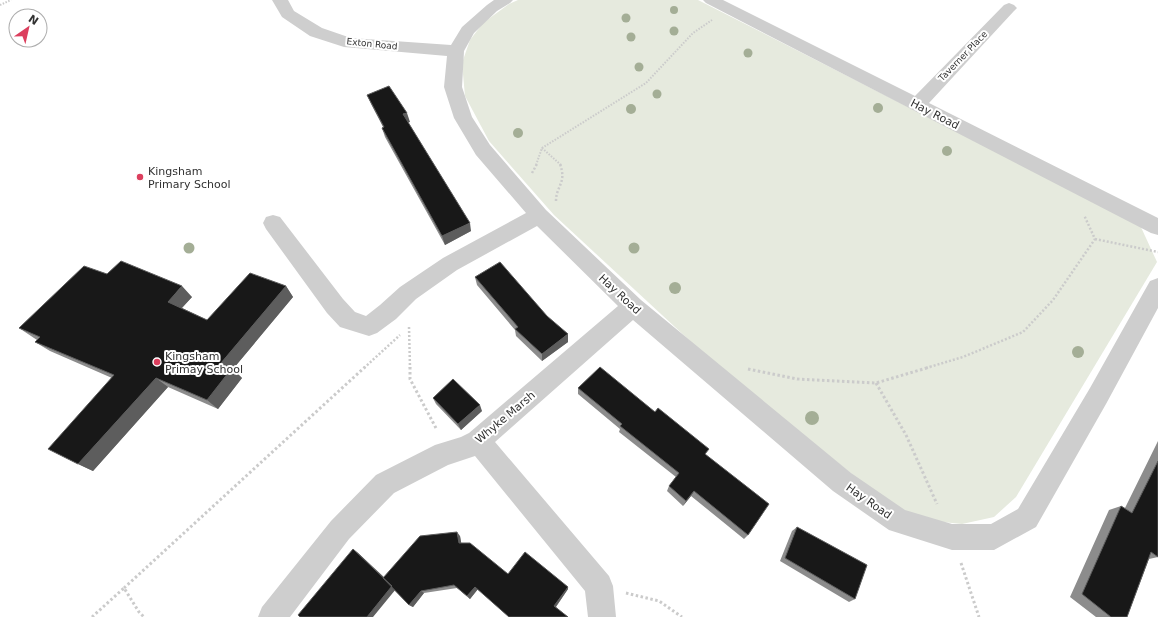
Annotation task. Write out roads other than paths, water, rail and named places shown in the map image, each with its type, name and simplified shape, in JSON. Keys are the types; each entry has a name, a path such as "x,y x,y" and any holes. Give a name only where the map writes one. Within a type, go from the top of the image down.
{"street":[{"name":"Exton Road","path":"280,0 288,14 316,32 350,43 456,51"},
{"name":"Hay Road","path":"505,0 492,8 468,30 456,51 453,86 463,118 483,150 514,187 548,211 633,307 842,482 898,521 952,537 994,537 1026,518 1098,396 1158,286"},
{"name":"Hay Road","path":"711,0 1158,227"},
{"name":"Taverner Place","path":"917,105 1009,8"},
{"path":"274,223 335,306 348,320 368,326 388,312 408,293 450,264 548,211"},
{"name":"Whyke Marsh","path":"272,617 340,530 385,484 444,454 466,448 478,441 633,307"},
{"path":"478,441 599,586 602,617"}],"place":[{"name":"Kingsham Primary School","path":"140,177"},
{"name":"Kingsham Primay School","path":"157,362"}]}
